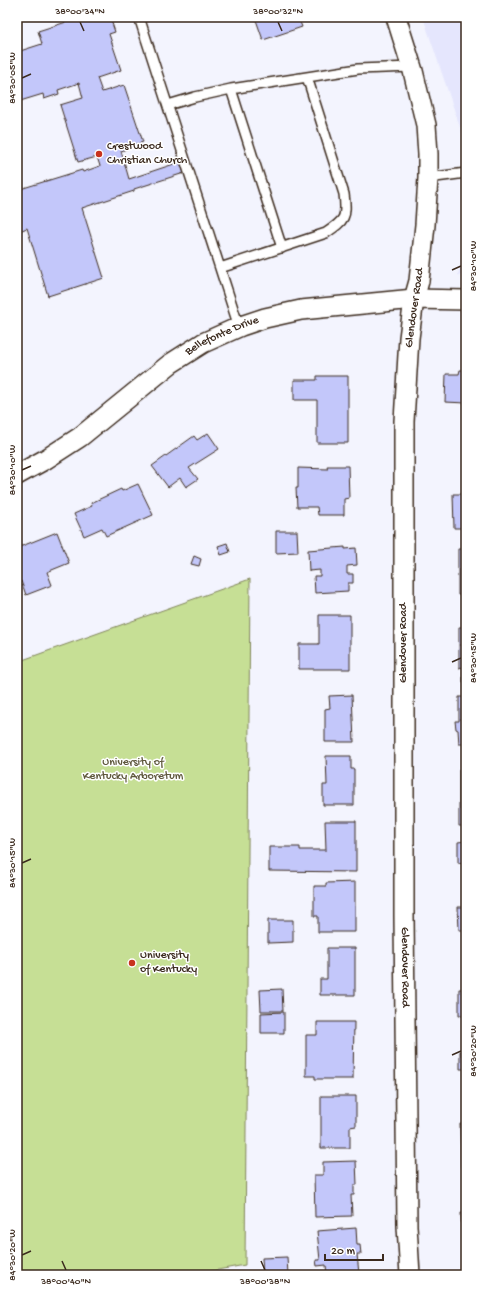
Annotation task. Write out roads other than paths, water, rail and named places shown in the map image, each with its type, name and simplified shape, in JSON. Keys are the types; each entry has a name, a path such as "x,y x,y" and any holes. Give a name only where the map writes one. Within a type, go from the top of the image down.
{"street":[{"name":"Glendover Road","path":"396,17 412,67 426,125 428,154 425,225 419,281 414,300 409,338 404,421 404,916 407,1226 410,1275"},
{"name":"Bellefonte Drive","path":"17,474 46,459 80,438 170,364 203,343 239,327 265,318 301,310 414,300 466,300"}],"lane":[{"path":"139,17 239,327"},
{"path":"168,105 194,97 231,89 358,69 412,67"},
{"path":"220,268 326,233 339,224 346,212 344,194 307,77"},
{"path":"231,89 282,248"},
{"path":"428,178 466,174"}],"place":[{"name":"Crestwood Christian Church","path":"99,154"},
{"name":"University of Kentucky","path":"132,963"}],"park label":[{"name":"University of Kentucky Arboretum","path":"133,770"}]}
